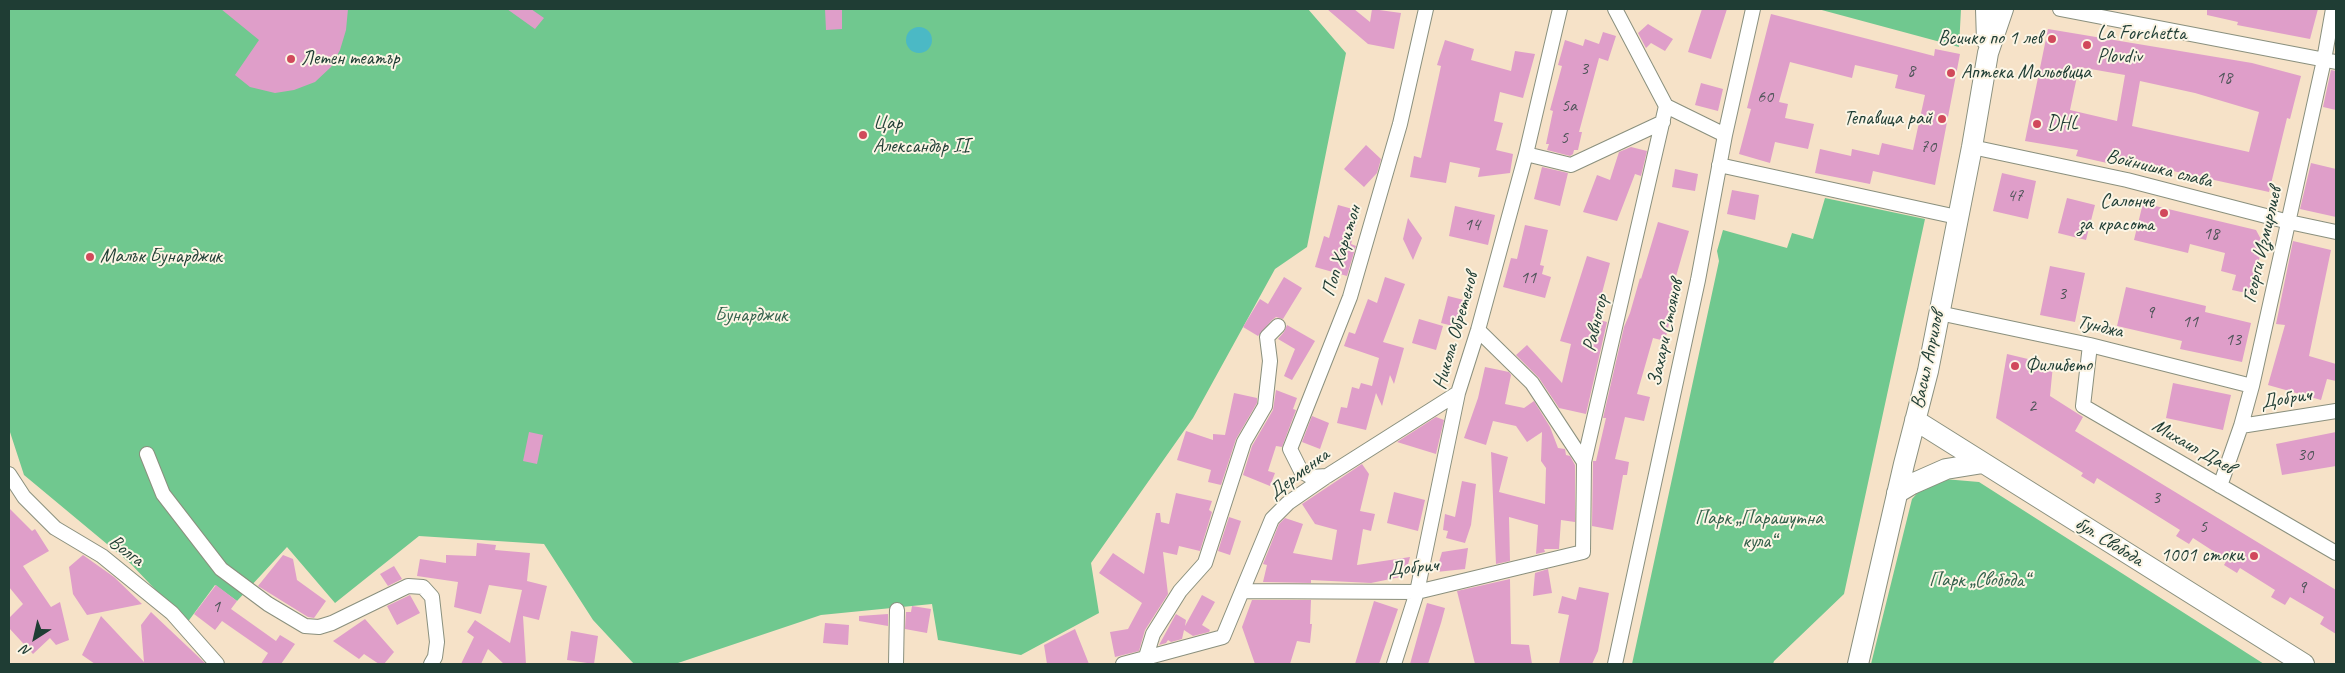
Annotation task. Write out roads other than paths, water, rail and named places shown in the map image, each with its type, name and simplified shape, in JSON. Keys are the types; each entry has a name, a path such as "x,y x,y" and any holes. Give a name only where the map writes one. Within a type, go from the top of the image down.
{"main road":[{"name":"Васил Априлов","path":"1986,9 1988,53"},
{"name":"Васил Априлов","path":"1858,664 1897,493 1928,371 1972,147 1988,53 2003,9"},
{"name":"бул. Свобода","path":"1915,420 2304,664"},
{"path":"1897,493 1946,469 1983,463"}],"street":[{"name":"Поп Харитон","path":"1327,476 1311,477 1301,471 1290,449 1350,297 1400,124 1426,9"},
{"name":"Никола Обретенов","path":"1394,664 1417,592 1458,393 1478,330 1526,154 1560,9"},
{"path":"1615,9 1666,106 1724,135"},
{"name":"Захари Стоянов","path":"1615,664 1698,280 1724,135 1753,9"},
{"path":"2060,9 2330,61"},
{"name":"Георги Измирлиев","path":"2220,486 2241,426 2252,386 2289,222 2330,61 2334,9"},
{"name":"Равногор","path":"1583,552 1584,462 1666,106"},
{"path":"1526,154 1571,165 1663,122"},
{"name":"Войнишка слава","path":"1972,147 2127,180 2289,222 2336,232"},
{"path":"1719,165 1957,217"},
{"name":"Тунджа","path":"1939,313 2090,345 2252,386"},
{"path":"1123,664 1145,660 1153,634 1180,591 1205,563 1244,442 1264,406 1270,360 1267,337 1278,326"},
{"path":"1478,330 1532,383 1584,462"},
{"name":"Михаил Даев","path":"2090,345 2083,406 2336,553"},
{"name":"Дерменка","path":"1145,660 1223,637 1272,519 1288,503 1327,476 1458,393"},
{"name":"Добрич","path":"2241,426 2336,411"},
{"path":"147,454 163,494 221,569 268,604 305,626 319,627 332,623 408,586 423,587 432,597 437,642 435,657 431,664"},
{"name":"Волга","path":"9,474 24,497 55,528 102,556 172,613 217,664"},
{"name":"Добрич","path":"1243,591 1417,592 1583,552"},
{"path":"896,664 897,610"}],"water":[{"path":"919,27 928,31 932,40 928,49 919,53 910,49 906,40 910,31"}],"place":[{"name":"Всичко по 1 лев","path":"2052,39"},
{"name":"La Forchetta Plovdiv","path":"2087,45"},
{"name":"Летен театър","path":"291,59"},
{"name":"Аптека Мальовица","path":"1951,73"},
{"name":"Тепавица рай","path":"1942,119"},
{"name":"DHL","path":"2037,124"},
{"name":"Цар Александър II","path":"863,135"},
{"name":"Салонче за красота","path":"2164,213"},
{"name":"Малък Бунарджик","path":"90,257"},
{"name":"Филибето","path":"2015,366"},
{"name":"1001 стоки","path":"2254,556"}],"park label":[{"name":"Бунарджик","path":"751,316"},
{"name":"Парк „Парашутна кула“","path":"1759,530"},
{"name":"Парк „Свобода“","path":"1979,581"}]}
